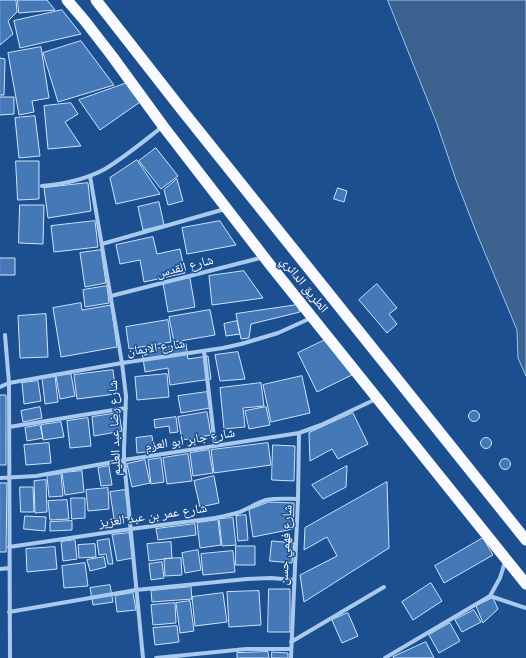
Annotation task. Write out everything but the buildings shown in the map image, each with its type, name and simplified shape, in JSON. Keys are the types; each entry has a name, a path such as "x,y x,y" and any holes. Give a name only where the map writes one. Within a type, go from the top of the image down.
{"highway":[{"name":"الطريق الدائري","path":"66,0 85,21 112,56 226,209 526,584"},
{"name":"الطريق الدائري","path":"96,0 191,122 526,540"}],"street":[{"path":"42,186 66,183 90,176 103,170 115,163 163,126"},
{"name":"شارع رضا عبد العليم","path":"90,176 122,363 126,396 124,460 143,658"},
{"path":"102,244 226,209"},
{"name":"شارع القدس","path":"111,296 264,257"},
{"name":"شارع الايمان","path":"0,387 9,383 241,344 260,339 312,318"},
{"path":"5,335 9,383 10,658"},
{"path":"204,351 215,446"},
{"path":"0,359 7,359"},
{"name":"شارع جابر ابو العزم","path":"0,478 36,476 124,460 299,433 321,425 377,398"},
{"path":"9,427 126,408"},
{"name":"شارع فهمي حسن","path":"291,658 298,499 299,433"},
{"name":"شارع عمر بن عبد العزيز","path":"10,547 228,515 267,500 298,499"},
{"path":"385,658 490,596 500,578 506,558"},
{"path":"0,569 10,568"},
{"path":"10,612 136,590 247,579 271,578 294,580"},
{"path":"292,642 384,587"},
{"path":"490,596 526,608"},
{"path":"156,658 222,651 291,649"},
{"path":"222,651 223,658"}],"water":[{"path":"388,0 526,0 526,376 518,358 517,330 477,234 456,180 437,124"}]}
